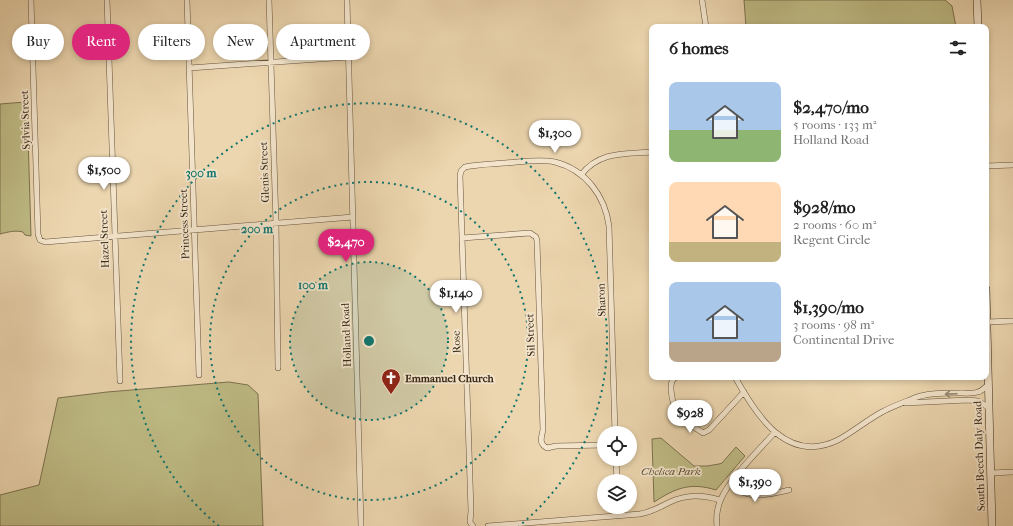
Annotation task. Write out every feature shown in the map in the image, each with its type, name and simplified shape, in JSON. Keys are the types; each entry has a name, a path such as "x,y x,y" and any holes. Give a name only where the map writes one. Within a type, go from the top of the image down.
{"street":[{"name":"Sylvia Street","path":"31,0 38,234 40,240 45,242 114,236"},
{"name":"Hazel Street","path":"107,0 120,381"},
{"name":"Princess Street","path":"187,0 199,375"},
{"name":"Glenis Street","path":"269,0 276,223 278,368"},
{"name":"Holland Road","path":"347,0 347,24"},
{"path":"702,0 706,24"},
{"path":"977,0 978,24"},
{"path":"189,68 310,60"},
{"name":"Holland Road","path":"348,60 361,526"},
{"path":"581,175 590,164 606,156 649,152"},
{"name":"Sharon","path":"522,162 554,162 564,165 581,175 600,196 607,214 609,226 615,426"},
{"name":"Rose","path":"473,526 470,522 471,511 460,176 463,169 469,166 522,162"},
{"path":"989,166 1013,165"},
{"path":"114,236 353,217"},
{"name":"Sil Street","path":"462,238 530,233 536,237 543,430 541,442 547,448 556,446 597,444"},
{"path":"989,322 1013,321"},
{"path":"673,380 671,383 675,411 680,417 703,433 709,430 744,392"},
{"path":"736,380 762,418 776,432 784,439 797,444 811,446 822,445 839,439 882,412 913,398 979,392 988,385"},
{"name":"South Beech Daly Road","path":"988,380 992,526"},
{"path":"902,404 968,400 978,401 988,407"},
{"path":"717,526 720,500 732,482 776,432"},
{"path":"991,473 1013,472"},
{"path":"732,482 735,488 744,493 764,495 790,490"},
{"path":"488,526 647,513 672,501 687,496 701,496 720,500"}],"green space":[{"path":"744,0 945,0 952,6 955,24 746,24"},
{"path":"27,102 31,236 17,231 0,234 0,104"},
{"path":"229,382 248,385 258,394 263,526 0,526 0,495 39,485 58,398 107,392"},
{"name":"Chelsea Park","path":"661,438 694,466 707,466 722,463 736,447 745,456 716,490 698,487 684,488 669,493 654,502 652,439"}],"place":[{"name":"Emmanuel Church","path":"391,395"}]}
